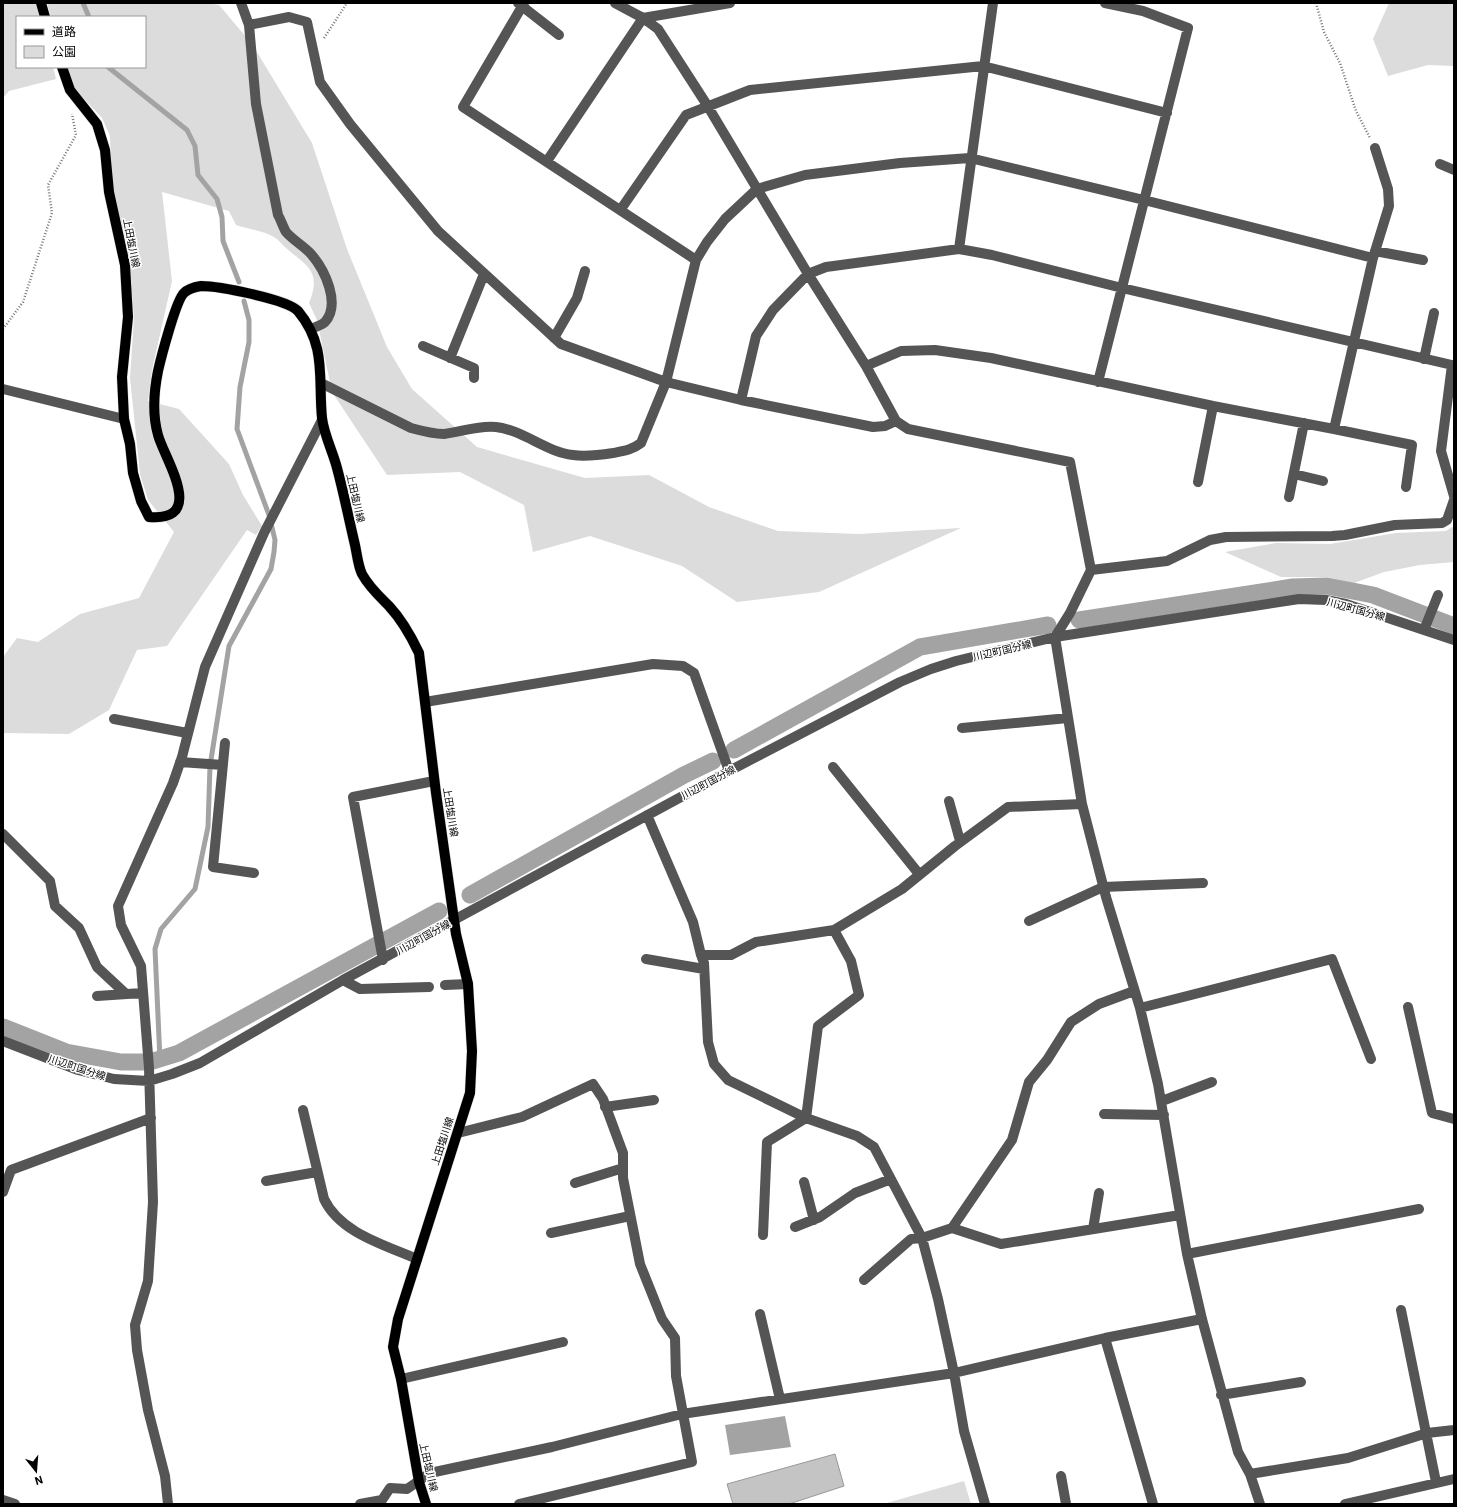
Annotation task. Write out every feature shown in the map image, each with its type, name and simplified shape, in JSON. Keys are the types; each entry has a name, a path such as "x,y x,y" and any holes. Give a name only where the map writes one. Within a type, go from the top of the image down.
{"main road":[{"path":"41,3 46,16"},
{"name":"上田塩川線","path":"62,68 70,90 75,99 97,124 102,136 109,192 126,265 128,317 122,377 124,419 130,444 133,473 140,501 149,518 165,517 178,507 180,496 178,482 158,435 154,403 158,371 177,304 182,294 191,288 201,286 284,302 296,309 311,329 320,362 322,420 337,467 362,574 373,591 389,607 410,633 419,653 434,781 456,934 468,984 472,1051 470,1093 398,1318 393,1347 401,1379 419,1482 426,1504"}],"street":[{"path":"241,3 249,25 256,104 278,215 285,230 295,242 311,254 322,269 331,292 329,315 324,323 311,329"},
{"path":"615,3 643,18 658,29 707,105 808,274 866,366 896,422 908,429 1070,462 1091,570 1070,613 1055,637 1082,804 1103,887 1140,1008 1162,1101 1187,1254 1221,1395 1238,1452 1250,1474 1260,1504"},
{"path":"547,161 643,18 730,3"},
{"path":"959,249 970,158 993,3"},
{"path":"1098,382 1188,28 1142,7 1105,3"},
{"path":"559,34 521,4 462,106 622,209 696,260"},
{"path":"249,25 289,17 307,22 320,82 350,124 438,231 561,344 666,382 741,400 873,427 885,426 896,422"},
{"path":"622,209 686,115 707,105 750,90 983,66 1167,113"},
{"path":"1334,429 1374,255 1389,206 1388,189 1375,148"},
{"path":"321,383 411,428 444,434 479,427 496,427 516,432 558,451 573,455 595,456 634,449 641,443 666,382 696,260 725,219 757,189 805,175 900,163 970,158 1374,255 1423,260"},
{"path":"1440,164 1454,170"},
{"path":"741,400 756,336 773,310 808,274 826,267 959,249 992,255 1122,288 1452,365 1452,396 1441,451 1454,496"},
{"path":"554,338 577,298 585,271"},
{"path":"450,358 484,274"},
{"path":"1424,359 1434,312"},
{"path":"423,346 474,368 474,378"},
{"path":"866,366 901,351 935,350 991,358 1213,406 1412,445 1406,487"},
{"path":"3,389 124,419"},
{"path":"1198,482 1213,406"},
{"path":"168,1504 165,1476 146,1403 137,1350 135,1326 148,1281 153,1202 149,1068 141,966 121,925 118,906 173,783 205,667 264,533 322,420"},
{"path":"1289,497 1304,423"},
{"path":"1294,474 1323,481"},
{"path":"1091,570 1167,561 1210,540 1226,537 1338,536 1395,525 1442,523 1447,520 1454,500"},
{"path":"1427,622 1438,595"},
{"name":"川辺町国分線","path":"3,1041 78,1070 114,1079 149,1081 200,1063 343,980 383,960 729,771 900,682 930,669 956,661 1055,637 1299,599 1326,600 1427,622 1454,640"},
{"path":"425,702 653,664 683,666 694,673 729,771"},
{"path":"962,728 1068,718"},
{"path":"114,719 187,733"},
{"path":"225,743 213,866 254,873"},
{"path":"180,762 222,765"},
{"path":"833,767 919,874"},
{"path":"383,960 353,797 434,781"},
{"path":"949,800 960,842"},
{"path":"701,955 731,955 756,942 834,930 902,889 960,842 1008,807 1082,804"},
{"path":"647,815 693,922 704,969 708,1042 714,1064 728,1080 806,1118 858,1136 874,1146 922,1238 934,1279 954,1373 964,1431 985,1504"},
{"path":"3,834 50,881 55,906 79,928 97,967 126,994"},
{"path":"1029,921 1103,887 1203,883"},
{"path":"806,1118 818,1026 859,995 851,961 834,930"},
{"path":"646,959 704,969"},
{"path":"1140,1008 1332,959 1371,1059"},
{"path":"343,980 360,989 428,987"},
{"path":"445,985 468,984"},
{"path":"952,1228 1012,1140 1029,1082 1047,1060 1071,1022 1099,1004 1134,992"},
{"path":"96,996 142,993"},
{"path":"1408,1007 1432,1113 1454,1119"},
{"path":"1162,1101 1212,1082"},
{"path":"458,1133 522,1117 593,1084 605,1107 623,1153 623,1178 640,1264 650,1293 662,1320 675,1338 676,1376 692,1462 519,1504"},
{"path":"605,1107 654,1100"},
{"path":"304,1110 317,1172 324,1199 330,1212 350,1228 376,1242 417,1259"},
{"path":"1104,1114 1164,1115"},
{"path":"3,1192 11,1170 151,1118"},
{"path":"763,1235 767,1142 806,1118"},
{"path":"575,1182 623,1168"},
{"path":"266,1181 317,1172"},
{"path":"795,1228 814,1220 855,1193 891,1179"},
{"path":"804,1182 814,1220"},
{"path":"1093,1229 1099,1193"},
{"path":"1187,1254 1419,1209"},
{"path":"864,1280 911,1240 952,1228 1001,1244 1180,1215"},
{"path":"551,1233 630,1216"},
{"path":"1401,1310 1436,1482"},
{"path":"760,1314 780,1399"},
{"path":"360,1504 382,1500 390,1488 408,1489 430,1473 552,1447 682,1414 954,1373 1104,1338 1202,1319"},
{"path":"1104,1338 1153,1504"},
{"path":"401,1379 563,1342"},
{"path":"1221,1395 1301,1382"},
{"path":"1250,1474 1348,1458 1427,1433 1454,1430"},
{"path":"1061,1476 1066,1504"},
{"path":"1345,1504 1454,1479"},
{"path":"3,1500 14,1504"}],"path":[{"path":"313,53 347,3"},
{"path":"1316,3 1324,32 1340,63 1356,111 1375,148"},
{"path":"3,329 23,302 52,213 48,185 76,135 70,104 75,99"}],"green space":[{"path":"3,3 36,3 40,16 16,16 16,68 53,68 56,79 9,91 3,98"},
{"path":"47,3 208,3 219,5 252,44 312,143 347,249 387,347 412,389 477,447 585,478 649,475 709,507 778,531 859,534 961,528 819,592 737,602 682,566 590,536 533,552 524,505 460,472 387,475 332,392 317,320 309,303 313,292 314,283 313,276 306,265 274,237 236,225 229,211 162,192 172,281 152,370 148,401 179,409 229,464 243,495 262,526 256,535 247,530 167,646 137,650 109,710 69,734 3,733 3,657 17,638 38,642 80,614 139,598 174,532 148,500 140,474 130,378 134,317 130,264 123,229 112,191 110,136 102,118 74,88 67,68 146,68 146,16 51,16"},
{"path":"1389,3 1454,3 1454,66 1428,65 1388,76 1373,39"},
{"path":"1452,527 1454,528 1454,562 1420,565 1384,572 1354,583 1327,577 1281,577 1225,552 1276,543 1330,544 1396,533 1446,531"},
{"path":"964,1481 971,1504 883,1504"}],"shaded area":[{"path":"785,1416 791,1447 730,1455 725,1425"}],"building":[{"path":"835,1454 844,1486 789,1504 733,1504 727,1484"}],"waterway":[{"path":"83,3 89,16"},
{"path":"109,68 187,130 195,146 198,175 217,199 222,217 223,241 239,282"},
{"path":"160,1060 155,949 161,929 195,889 208,827 210,766 229,646 271,569 274,552 275,540 269,515 237,429 240,387 249,342 249,320 244,301"},
{"path":"1079,620 1293,587 1327,586 1373,595 1454,626"},
{"path":"734,750 920,647 1048,625"},
{"path":"470,895 684,775 713,761"},
{"path":"3,1027 66,1052 121,1062 150,1062 179,1053 439,911"}]}
